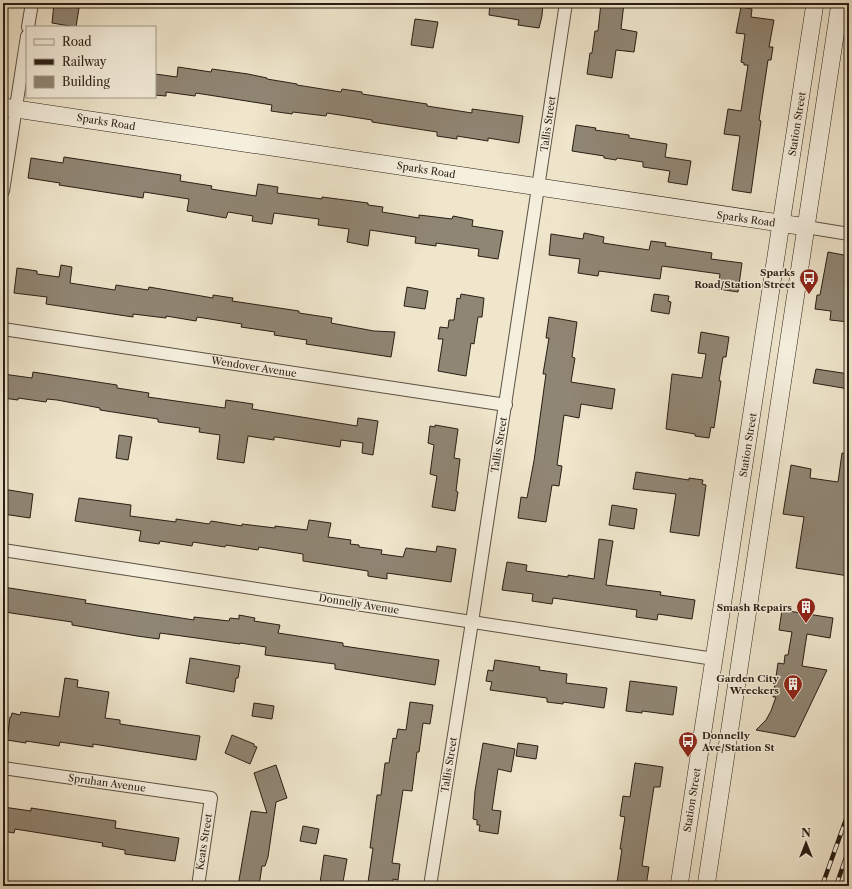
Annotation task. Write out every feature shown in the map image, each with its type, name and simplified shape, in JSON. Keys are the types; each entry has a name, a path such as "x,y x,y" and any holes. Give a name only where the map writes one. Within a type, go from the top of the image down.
{"main road":[{"name":"Station Street","path":"679,886 815,3"},
{"path":"706,886 840,3"},
{"name":"Sparks Road","path":"9,108 806,227"}],"street":[{"path":"28,26 32,3"},
{"name":"Tallis Street","path":"430,886 506,405 566,3"},
{"path":"3,191 9,108 26,40"},
{"name":"Sparks Road","path":"806,227 849,234"},
{"name":"Wendover Avenue","path":"3,329 506,405"},
{"name":"Donnelly Avenue","path":"3,550 714,659"},
{"name":"Spruhan Avenue","path":"3,768 211,798"},
{"name":"Keats Street","path":"198,886 211,798"}],"building":[{"path":"490,3 543,3 539,28 518,25 519,20 489,15"},
{"path":"601,3 624,3 621,29 637,32 634,52 616,50 612,78 587,74 595,31 598,31"},
{"path":"54,4 79,8 76,26 52,23"},
{"path":"741,7 752,9 751,17 774,20 769,47 773,47 771,60 768,60 759,120 761,121 751,193 732,190 740,136 724,134 728,109 741,111 748,65 744,65 744,63 741,62 745,34 736,33"},
{"path":"415,19 438,22 433,48 411,45"},
{"path":"178,67 211,72 212,69 248,74 297,85 341,92 342,89 362,92 362,94 427,104 427,106 472,113 472,109 523,116 519,143 488,138 488,141 457,136 457,139 437,136 437,132 372,122 372,120 327,113 326,116 271,111 272,105 196,93 195,96 166,92 166,96 156,95 156,74 177,77"},
{"path":"576,125 596,128 595,130 629,135 629,138 667,144 665,157 691,161 687,185 668,182 670,171 643,167 643,162 617,158 616,160 604,158 604,156 572,151"},
{"path":"64,157 181,175 180,181 212,186 211,189 256,196 258,184 278,187 277,193 368,203 368,205 383,207 382,212 419,218 419,215 452,219 453,216 473,220 472,226 503,231 498,259 478,256 479,249 436,243 436,246 415,243 416,237 370,230 368,246 347,242 349,229 318,225 319,219 274,213 272,224 252,221 253,216 228,212 226,218 187,211 189,199 144,192 143,198 59,185 60,183 28,178 31,158 63,163"},
{"path":"584,233 604,237 603,243 649,250 651,241 666,243 665,246 712,253 711,259 742,263 738,292 718,289 720,274 662,266 660,279 599,271 598,276 578,273 580,259 549,255 551,234 583,239"},
{"path":"828,252 849,256 849,322 830,320 831,311 815,309 817,295 820,295"},
{"path":"61,265 72,267 70,283 115,290 116,285 148,290 149,287 213,298 213,295 233,298 232,301 299,311 299,313 332,318 331,323 374,331 395,332 391,357 306,344 307,340 274,335 275,332 241,327 242,324 197,317 196,321 166,316 166,318 133,314 133,317 46,304 47,297 14,293 17,268 37,271 37,274 59,277"},
{"path":"407,287 428,291 425,309 404,306"},
{"path":"461,294 484,298 482,317 478,317 474,344 471,343 466,376 438,371 443,339 438,339 440,327 448,328 449,320 454,320 457,298 460,299"},
{"path":"654,294 669,296 668,301 671,302 669,314 651,311"},
{"path":"549,317 577,322 572,357 575,358 571,382 615,389 612,409 581,404 579,418 564,415 557,465 562,466 559,486 552,485 546,522 518,518 521,497 527,498 534,461 546,374 543,374 549,338 546,338"},
{"path":"701,332 729,337 726,357 723,357 719,381 721,381 714,428 711,427 709,438 666,429 672,374 702,378 706,354 698,353"},
{"path":"816,369 849,374 849,389 813,383"},
{"path":"33,372 117,385 117,388 149,393 148,397 225,408 226,400 253,404 252,409 357,426 358,418 378,421 373,455 362,453 363,443 341,440 340,447 276,437 274,437 274,440 248,436 244,463 217,459 220,435 199,432 200,428 158,422 158,419 100,410 100,408 57,400 47,399 46,402 18,398 18,400 3,398 3,374 32,378"},
{"path":"435,425 458,429 454,458 460,459 455,511 432,507 437,476 430,474 434,445 428,443 430,426 435,427"},
{"path":"119,435 132,437 128,460 116,458"},
{"path":"842,453 849,454 849,576 796,568 804,517 783,514 791,465 811,469 810,478 838,482"},
{"path":"636,472 689,480 689,478 703,480 702,484 706,485 699,536 670,532 676,494 633,489"},
{"path":"3,489 33,494 30,518 3,514"},
{"path":"79,498 131,505 130,516 176,522 176,519 209,524 211,521 242,526 242,524 275,528 275,526 307,530 309,520 331,523 328,537 351,540 350,544 359,545 359,547 382,550 381,554 403,557 406,548 436,552 437,546 456,549 451,582 387,573 387,579 368,576 368,571 303,561 303,554 259,547 258,550 193,542 192,546 160,541 159,544 139,541 141,531 75,521"},
{"path":"612,505 637,509 634,529 609,525"},
{"path":"599,539 613,541 606,585 661,592 660,595 695,600 692,619 658,614 657,620 636,617 637,610 553,598 552,604 532,601 533,594 502,590 507,562 527,565 526,571 594,579"},
{"path":"3,587 86,600 85,603 194,620 194,617 229,621 230,618 239,619 239,615 255,618 254,621 280,625 278,633 343,643 343,646 439,660 435,685 335,669 335,664 265,655 266,647 160,633 159,639 72,625 72,622 11,613 3,611"},
{"name":"Garden City Wreckers","path":"782,610 833,618 830,638 807,634 802,666 827,670 795,737 756,730 766,720 771,711 776,697 773,697 778,663 784,664 785,655 788,655 792,632 779,630"},
{"path":"190,658 240,666 234,692 186,683"},
{"path":"495,660 540,667 539,670 567,674 566,683 607,688 604,708 563,702 563,704 547,702 547,698 490,690 492,682 486,681 488,670 493,671"},
{"path":"65,678 78,680 77,687 109,692 105,718 120,720 120,724 200,736 196,760 93,744 93,747 60,742 59,746 7,740 10,717 12,713 20,715 21,712 59,717"},
{"path":"630,681 677,687 673,715 642,711 642,713 626,711"},
{"path":"410,702 433,705 430,724 423,723 419,752 417,752 412,791 403,790 392,863 400,864 398,880 393,879 392,885 368,882 373,848 370,848 377,795 381,795 385,763 389,763 393,738 396,739 398,729 406,730"},
{"path":"254,703 274,706 272,719 252,716"},
{"path":"232,735 254,744 254,746 257,747 250,764 225,753"},
{"path":"483,743 515,749 511,772 498,769 492,810 501,811 498,834 479,831 480,825 477,825 477,820 473,819 475,791"},
{"path":"518,743 538,746 536,759 516,756"},
{"path":"635,763 663,767 660,787 654,787 642,866 649,867 646,886 634,886 617,883 625,817 620,816 623,796 630,797"},
{"path":"276,765 287,798 276,802 268,857 265,866 262,866 259,886 238,886 251,811 267,813 254,773"},
{"path":"3,807 31,811 31,808 116,821 115,828 179,838 175,861 125,854 125,850 102,846 103,843 15,829 14,833 3,831"},
{"path":"303,826 319,829 316,844 300,841"},
{"path":"324,855 347,859 343,882 340,881 339,886 320,883"}],"railway":[{"path":"822,886 849,811"},
{"path":"836,886 849,849"},
{"path":"847,886 849,880"}],"place":[{"name":"Sparks Road/Station Street","path":"809,295"},
{"name":"Smash Repairs","path":"806,624"},
{"name":"Garden City Wreckers","path":"793,701"},
{"name":"Donnelly Ave/Station St","path":"688,758"}]}
